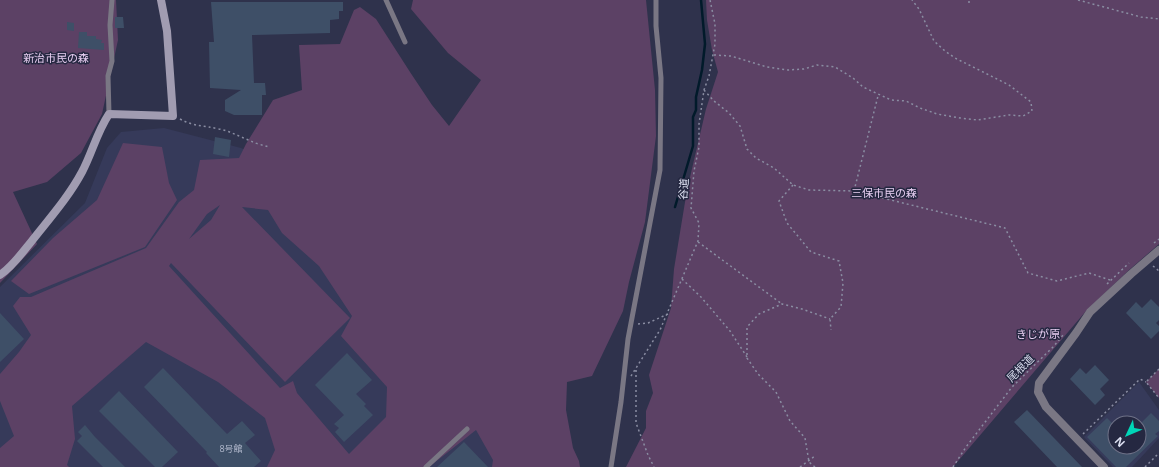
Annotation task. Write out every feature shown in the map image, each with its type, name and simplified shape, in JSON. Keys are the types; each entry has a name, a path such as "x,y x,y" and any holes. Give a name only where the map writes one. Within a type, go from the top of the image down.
{"street":[{"path":"0,275 5,272 24,251 59,208 82,171 102,125 109,114 173,116 167,31 161,0"},
{"path":"1104,467 1046,407 1038,392 1039,383 1090,312 1157,254"}],"lane":[{"path":"109,114 108,76 112,61 110,25 112,0"},
{"path":"386,0 405,42"},
{"path":"611,467 630,325 660,170 661,78 656,26 656,0"},
{"path":"426,467 467,429"}],"path":[{"name":"谷道","path":"623,386 636,370 660,330 698,241 700,223 691,208 694,171 699,147 699,124 704,90 709,76 716,44 715,24 710,0"},
{"path":"714,55 731,56 767,67 787,70 804,69 817,64 835,67 853,78 863,87 879,95 891,100 906,101 937,114 977,120 1009,115 1023,116 1032,110 1031,102 1009,85 955,58 934,41 919,9 912,0"},
{"path":"1078,0 1141,17 1159,19"},
{"path":"704,90 714,102 729,113 740,126 745,144 751,153 756,158 774,168 792,185 809,190 854,191 1005,228 1028,272 1057,281 1089,273 1110,280"},
{"path":"854,191 879,95"},
{"path":"173,116 188,123 202,127 218,128 251,142 269,147"},
{"path":"792,185 780,201 787,223 811,252 839,261 843,283 841,307 830,319 831,330"},
{"path":"1153,244 1159,239"},
{"path":"698,241 782,304 830,319"},
{"path":"1106,286 1110,280 1130,263"},
{"path":"682,279 701,297 730,331 758,374 776,392 790,421 805,438 809,462 815,467"},
{"path":"747,358 748,327 759,314 782,304"},
{"path":"630,325 648,323 668,314"},
{"name":"尾根道","path":"953,467 966,447 1012,387 1053,347 1067,330"},
{"path":"1146,382 1159,369"},
{"path":"636,370 636,422 654,467"},
{"path":"1077,440 1140,379 1146,382 1159,398"},
{"path":"1145,467 1159,453"},
{"path":"800,467 816,456"}],"shaded area":[{"path":"164,128 241,148 283,166 506,467 0,467 0,287 85,203 107,148 121,132"},
{"path":"1139,382 1159,410 1159,438 1147,451 1147,415 1107,415 1107,455 1143,455 1132,467 1113,467 1084,437"}],"green space":[{"name":"新治市民の森","path":"0,0 116,0 118,40 102,114 81,153 47,182 13,192 37,244 0,283"},
{"path":"413,0 646,0 655,90 656,136 645,222 623,311 592,376 567,382 566,410 573,448 580,467 492,467 493,460 476,430 429,467 267,467 275,450 265,418 218,382 146,342 72,406 75,439 67,465 69,467 0,467 0,448 14,436 0,401 0,374 31,335 13,306 20,297 31,297 146,248 179,202 194,190 200,160 239,158 273,100 302,90 299,45 340,44 354,10 360,7 376,19 432,105 449,126 481,80 448,53 411,9","holes":["220,205 211,220 189,239 207,214","242,207 268,210 282,233 319,266 352,316 341,336 387,387 386,417 349,454 297,393 293,381 280,388 169,266 171,263 285,382 350,318"]},
{"name":"三保市民の森","path":"706,0 1159,0 1159,244 1086,311 953,467 626,467 646,428 646,411 653,393 649,375 671,308 674,269 687,190 706,109 718,72 712,50 707,20"},
{"path":"123,143 162,147 169,183 177,200 145,247 29,294 11,281 53,238 97,200"},
{"path":"1159,369 1159,398 1146,382"}],"building":[{"path":"211,2 343,2 343,11 339,11 339,19 330,20 330,33 252,35 254,83 265,83 266,95 262,95 262,115 234,115 225,111 225,100 241,90 210,88 209,42 214,42"},
{"path":"115,17 123,17 124,28 115,28"},
{"path":"67,22 74,23 74,31 67,30"},
{"path":"79,32 87,32 87,36 96,36 96,39 102,40 101,43 104,43 104,50 78,48"},
{"path":"215,137 231,140 229,157 213,154"},
{"path":"1151,299 1159,307 1159,320 1156,323 1159,326 1159,331 1151,339 1126,313 1136,302 1142,308"},
{"path":"0,313 24,339 0,362"},
{"path":"347,353 372,380 356,394 366,404 364,406 373,415 344,442 335,432 339,428 334,424 344,415 315,385"},
{"path":"1095,365 1109,380 1100,389 1105,395 1095,405 1070,379 1080,368 1086,374"},
{"path":"163,368 227,434 242,421 255,435 245,443 261,461 254,467 219,467 206,453 207,452 144,387"},
{"path":"119,391 178,452 162,467 155,467 99,411"},
{"path":"1027,410 1082,467 1057,467 1014,422"},
{"path":"1151,413 1159,421 1159,431 1155,434 1158,436 1147,447 1147,417"},
{"path":"1107,418 1107,455 1138,455 1126,467 1116,467 1087,437"},
{"path":"85,425 125,467 103,467 77,441 82,436 78,432"},
{"path":"464,442 488,467 437,467"}],"waterway":[{"path":"675,207 693,146 693,117 696,110 696,97 702,70 705,44 701,0"}],"park label":[{"name":"きじが原","path":"1038,333"}]}
